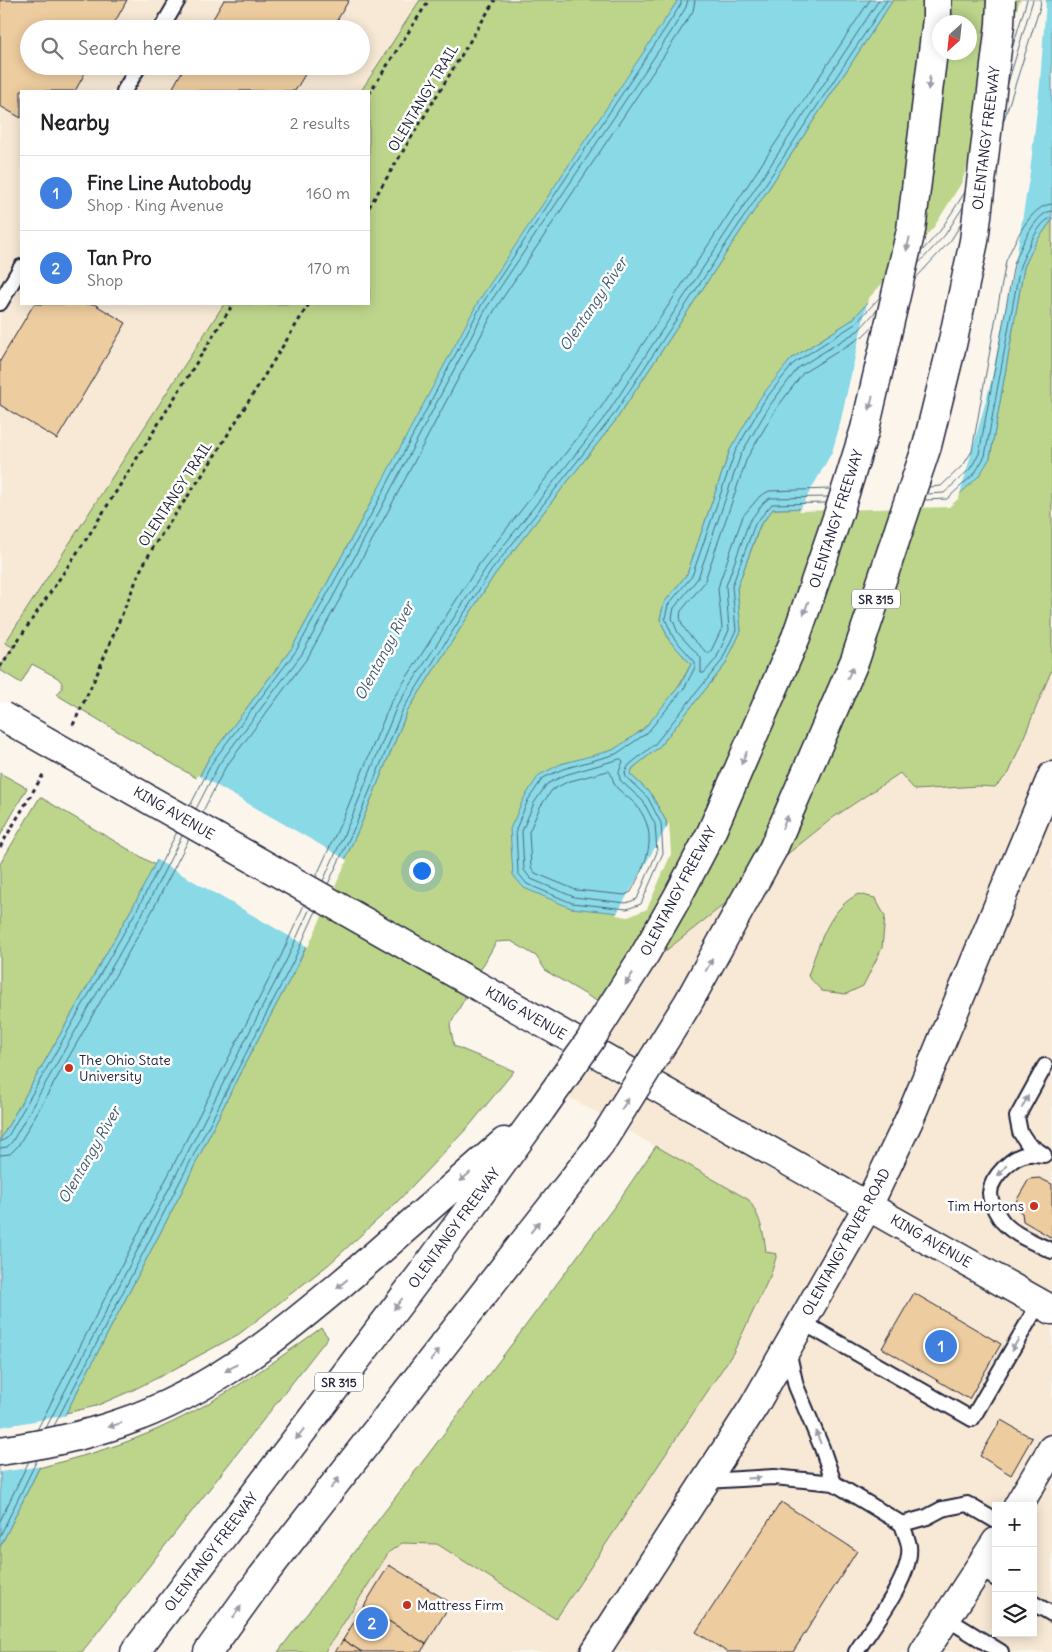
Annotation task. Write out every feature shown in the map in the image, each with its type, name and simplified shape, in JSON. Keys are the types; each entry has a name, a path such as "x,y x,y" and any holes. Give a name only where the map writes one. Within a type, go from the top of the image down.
{"main road":[{"name":"OLENTANGY FREEWAY","path":"135,1652 432,1260 564,1080 608,1013 677,898 711,833 796,637 865,429 911,230 937,19 937,0"},
{"name":"OLENTANGY FREEWAY","path":"208,1652 262,1577 599,1146 688,1003 773,849 855,660 927,446 952,345 974,241 1000,24 1001,0"},
{"name":"KING AVENUE","path":"1,715 1046,1307"},
{"name":"OLENTANGY RIVER ROAD","path":"602,1649 754,1406 868,1206 909,1120 1052,776"},
{"path":"0,1451 70,1438 119,1424 160,1407 235,1366 320,1303 541,1110"},
{"path":"1020,1502 1052,1449"},
{"path":"924,1652 946,1618 987,1574 995,1547"}],"lane":[{"path":"166,20 178,0"},
{"path":"125,90 134,75"},
{"path":"0,303 20,268"},
{"path":"1045,1066 1017,1117 1020,1132 1028,1144 1048,1158"},
{"path":"1048,1158 1029,1154 1016,1158 996,1178 990,1192 992,1203 1000,1220 1013,1230 1052,1251"},
{"path":"802,1322 972,1419 1046,1307"},
{"path":"787,1348 796,1386 822,1448 834,1483"},
{"path":"706,1481 774,1477 834,1483 902,1524 909,1547 907,1567 901,1584 856,1652"},
{"path":"902,1524 927,1517 942,1509 967,1504 992,1519"},
{"path":"1037,1605 1052,1614"},
{"path":"946,1618 1001,1652"}],"path":[{"path":"370,92 429,0"},
{"name":"OLENTANGY TRAIL","path":"370,205 495,0"},
{"path":"0,667 89,535 232,305"},
{"name":"OLENTANGY TRAIL","path":"81,707 141,569 155,544 207,468 308,305"},
{"path":"0,847 34,789"}],"shaded area":[{"path":"0,0 420,0 362,90 20,90 20,305 223,305 5,642 13,647 0,667"},
{"path":"1052,669 1052,1652 325,1652 389,1552 402,1543 437,1544 557,1618 733,1353 771,1274 777,1255 766,1252 764,1230 749,1200 550,1086 600,1003 834,817 900,773 995,787 1009,773"}],"green space":[{"path":"420,0 678,0 369,506 292,648 209,758 198,779 57,695 62,688 62,683 58,678 32,664 21,683 0,670 13,647 5,643 223,305 370,305 370,90 362,90"},
{"path":"893,0 1022,0 965,183 936,228 852,320 791,359 730,450 687,574 664,603 660,619 669,640 691,664 684,676 668,701 637,734 608,752 561,764 668,853 666,821 651,794 630,774 633,768 659,747 725,665 741,631 737,588 760,526 773,509 948,505 990,458 1024,267 1036,242 1052,220 1052,669 1009,773 995,787 978,786 915,790 900,773 834,817 600,1003 546,971 536,956 511,941 496,942 450,1025 454,1046 514,1071 470,1125 396,1203 328,1265 239,1334 133,1390 96,1406 66,1413 181,1193 241,1071 298,964 361,824 407,712 495,574 616,420"},
{"path":"0,773 27,788 0,836"},
{"path":"40,797 155,865 0,1140 0,864"},
{"path":"858,894 875,898 885,916 882,948 863,986 846,994 822,991 808,976 817,949 836,913 845,903"},
{"path":"656,1146 749,1200 761,1225 766,1252 777,1254 771,1274 733,1353 556,1619 437,1544 402,1543 389,1552 325,1652 278,1652 518,1336 617,1203"},
{"path":"321,1328 328,1337 82,1652 0,1652 0,1547 39,1468 122,1443 184,1417 231,1390"}],"water":[{"name":"Olentangy River","path":"678,0 893,0 616,420 495,574 407,712 361,824 298,964 241,1071 181,1193 66,1413 0,1547 0,1140 135,903 209,758 292,648 478,302"},
{"path":"1022,0 1052,0 1052,220 1036,242 1024,267 990,458 979,476 948,505 773,509 760,525 737,588 741,631 725,665 659,747 633,768 630,774 651,794 666,821 668,853 628,914 571,908 524,888 513,875 510,829 524,798 539,775 561,764 613,750 644,729 681,684 691,664 669,640 660,619 664,603 687,574 730,450 760,398 791,359 852,320 936,228 965,183"}],"pier":[{"path":"1020,0 1046,0 1040,83 1030,172 1014,270 991,382 959,498 949,507 799,511 832,452 868,299 934,227 962,182"},
{"path":"198,775 347,860 308,947 155,859"},
{"path":"669,823 671,854 647,909 628,917 616,915"},
{"path":"68,1415 43,1466 0,1472 0,1427"}],"building":[{"path":"0,0 127,0 116,20 20,20 20,75 84,75 76,90 20,90 20,117 0,106"},
{"path":"224,0 349,0 337,20 212,20"},
{"path":"180,75 305,75 296,90 172,90"},
{"path":"33,305 96,305 126,323 57,439 0,405 0,361"},
{"name":"Tim Hortons","path":"1039,1178 1052,1184 1052,1238 1023,1221 1022,1213 1016,1209 1015,1203 1029,1179"},
{"path":"914,1293 1001,1344 969,1399 882,1348"},
{"path":"1001,1420 1032,1438 1011,1475 980,1456"},
{"path":"781,1502 857,1551 793,1652 727,1652 696,1632"},
{"name":"Mattress Firm","path":"389,1565 451,1603 426,1644 364,1606"},
{"path":"364,1606 426,1644 421,1652 362,1652 343,1640"},
{"path":"343,1640 362,1652 335,1652"}],"place":[{"name":"The Ohio State University","path":"69,1068"},
{"name":"Tim Hortons","path":"1034,1206"},
{"name":"Fine Line Autobody","path":"941,1346"},
{"name":"Mattress Firm","path":"407,1605"},
{"name":"Tan Pro","path":"372,1623"}]}
